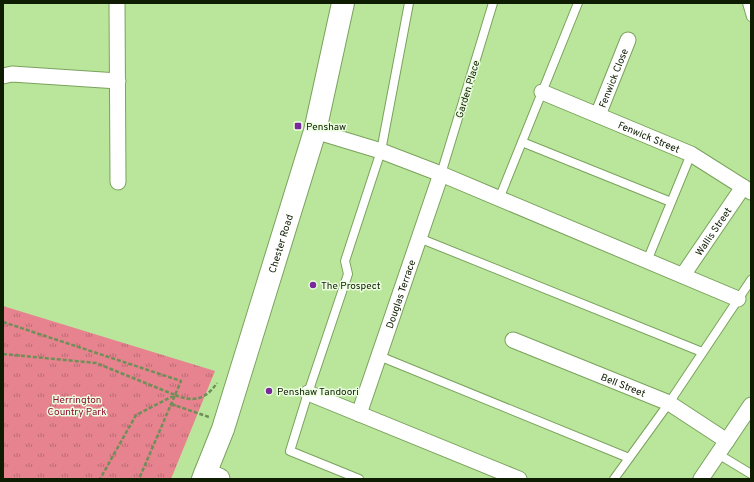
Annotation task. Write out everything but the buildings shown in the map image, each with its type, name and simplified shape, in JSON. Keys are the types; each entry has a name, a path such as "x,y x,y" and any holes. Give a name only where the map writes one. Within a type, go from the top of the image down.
{"main road":[{"name":"Chester Road","path":"209,477 315,131 343,3"}],"street":[{"path":"117,3 118,182"},
{"name":"Fenwick Close","path":"598,115 628,40"},
{"path":"3,76 12,74 118,81"},
{"name":"Fenwick Street","path":"542,92 691,154 747,190"},
{"path":"315,131 381,151 441,174 738,298"},
{"name":"Douglas Terrace","path":"359,414 441,174"},
{"name":"Wallis Street","path":"683,276 747,190"},
{"name":"Bell Street","path":"513,340 668,403 727,441"},
{"path":"308,393 519,479"},
{"path":"701,479 751,405"}],"lane":[{"path":"359,479 290,451 348,274 345,261 381,151 409,3"},
{"name":"Garden Place","path":"441,174 493,3"},
{"path":"499,198 578,3"},
{"path":"747,3 751,16"},
{"path":"522,142 671,202"},
{"path":"647,260 691,154"},
{"path":"419,238 702,352"},
{"path":"614,479 668,403 751,280"},
{"path":"379,356 629,458"},
{"path":"718,454 751,474"}],"path":[{"path":"3,322 181,381 139,479"},
{"path":"3,354 96,363 175,395 194,400 207,395 218,381"},
{"path":"100,479 136,415 175,395"},
{"path":"171,404 225,423"}],"green space":[{"name":"Herrington Country Park","path":"3,306 215,371 171,479 3,479"}],"place":[{"name":"Penshaw","path":"298,126"},
{"name":"The Prospect","path":"313,285"},
{"name":"Penshaw Tandoori","path":"269,391"}]}
